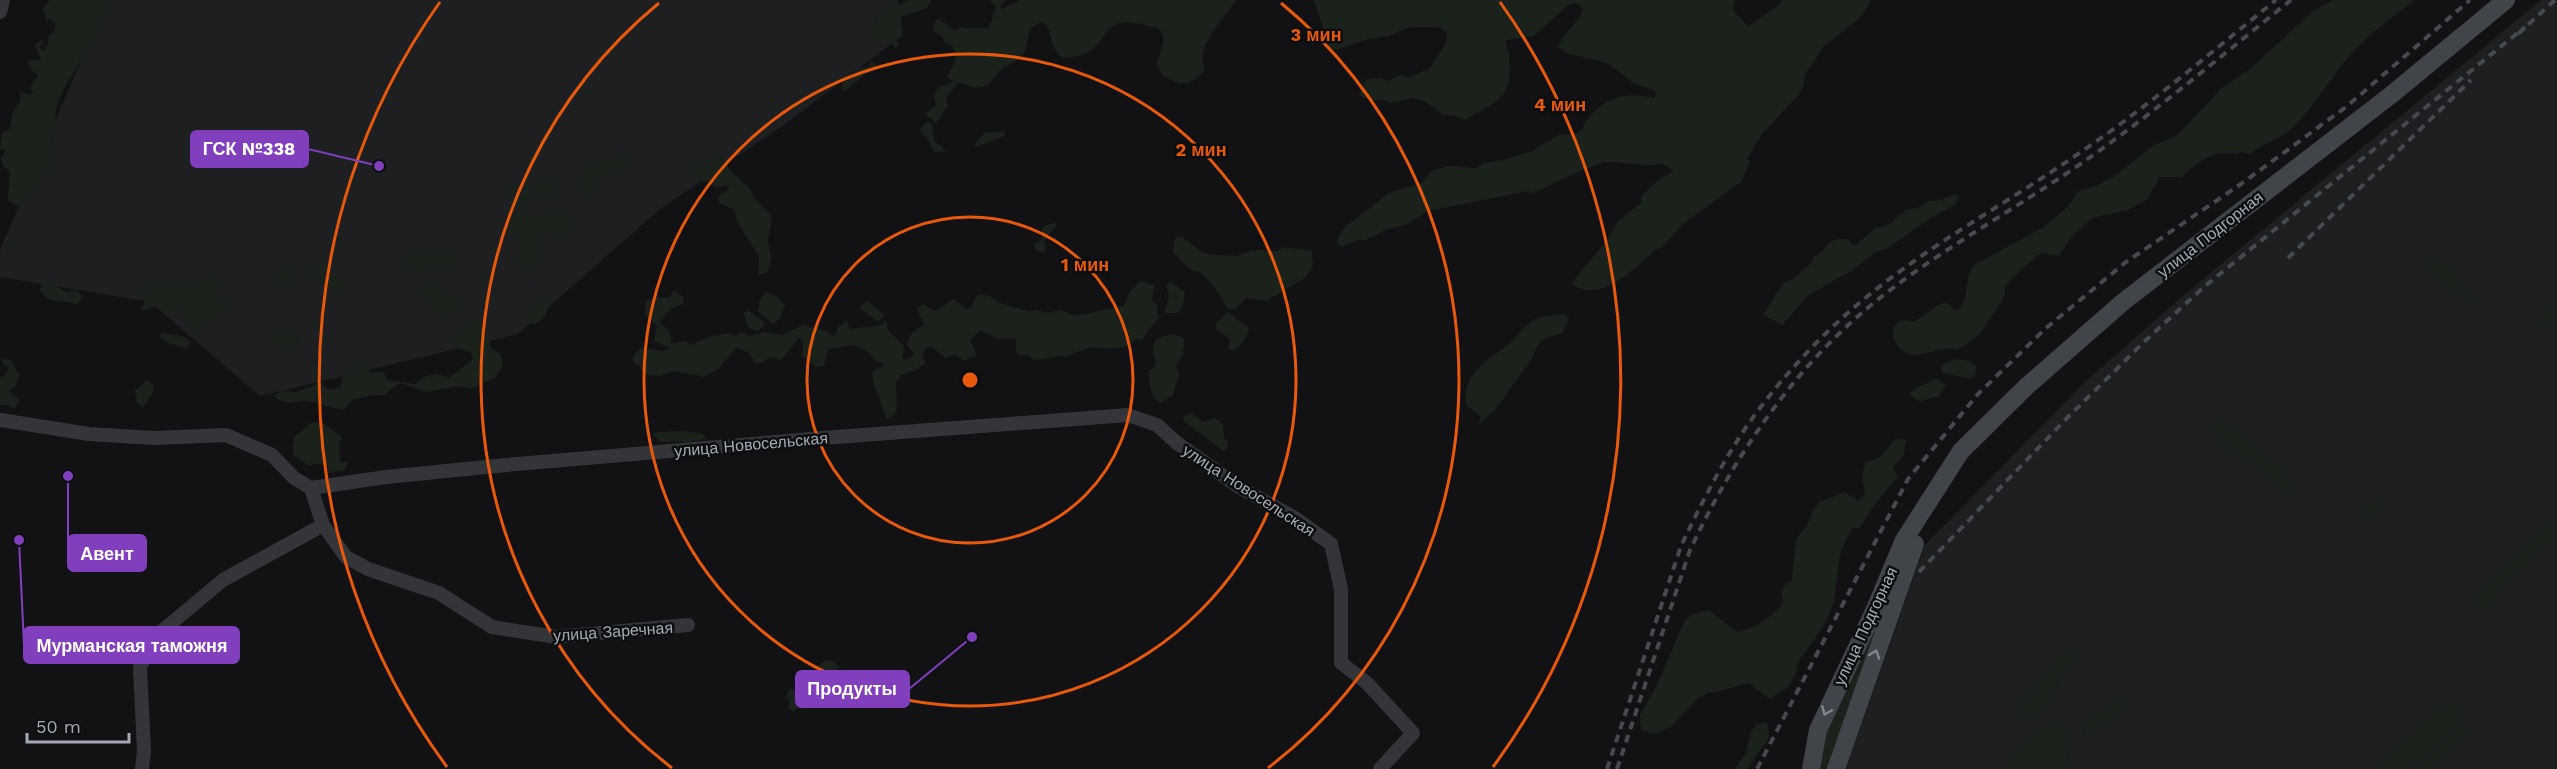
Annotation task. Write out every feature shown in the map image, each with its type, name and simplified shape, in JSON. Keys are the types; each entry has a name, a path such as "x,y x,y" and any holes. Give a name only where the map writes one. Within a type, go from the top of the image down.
{"main road":[{"name":"улица Подгорная","path":"1811,769 1818,730 1875,609 1904,540 1961,451 2027,386 2123,302 2391,95 2506,0"},
{"name":"улица Подгорная","path":"1836,769 1935,490"}],"street":[{"path":"0,12 3,0"},
{"name":"улица Новосельская","path":"311,488 386,477 541,462 1128,415 1157,425 1177,443 1239,487 1294,518 1331,544 1341,589 1341,663 1366,682 1413,733 1380,769"},
{"path":"0,420 89,434 154,438 226,435 272,455 294,478 311,488"},
{"name":"улица Заречная","path":"311,488 323,525 346,557 368,569 439,593 492,627 556,637 688,625"},
{"path":"142,769 144,751 140,667 156,636 223,580 323,525"}],"shaded area":[{"path":"50,0 111,0 96,35 59,101 49,155 55,161 49,171 38,181 27,199 17,206 8,200 10,171 3,166 1,158 6,150 0,149 2,133 10,129 13,112 20,101 20,92 31,95 33,91 30,88 38,75 31,70 28,61 41,60 35,45 41,40 44,42 39,47 44,51 48,45 49,35 54,32 56,23 48,18 48,24 43,9"},
{"path":"107,0 898,0 903,35 785,124 660,209 518,334 260,396 150,302 0,277 0,250"},
{"path":"911,0 931,0 927,8 901,17 900,26 903,29 895,38 899,45 895,48 888,37 881,43 878,40 871,42 880,12"},
{"path":"990,0 1006,0 999,7 1003,9 1020,0 1236,0 1207,42 1203,60 1205,70 1194,80 1184,84 1179,83 1161,73 1157,64 1162,50 1163,36 1158,28 1134,23 1120,23 1113,26 1088,53 1063,58 1054,48 1049,29 1042,21 1030,29 1026,49 1022,56 1000,70 988,84 979,88 956,83 957,85 946,97 948,106 936,123 925,114 936,105 934,95 940,87 953,82 947,77 956,58 953,47 945,43 942,36 933,30 934,24 938,18 955,31 962,26 988,28 996,8"},
{"path":"1314,0 1735,0 1733,10 1748,26 1774,9 1783,0 1871,0 1862,16 1824,46 1805,75 1804,85 1798,96 1762,134 1747,159 1750,161 1742,181 1684,223 1661,248 1656,249 1628,274 1617,282 1594,290 1583,289 1572,284 1608,239 1618,221 1642,202 1641,196 1656,182 1673,171 1663,164 1601,163 1533,194 1529,191 1428,211 1406,225 1388,229 1364,241 1361,239 1342,247 1337,243 1345,227 1389,193 1421,183 1432,171 1448,166 1476,168 1484,163 1532,151 1559,135 1576,134 1597,109 1612,99 1637,95 1655,98 1656,91 1634,83 1607,63 1566,53 1558,47 1560,41 1579,19 1583,8 1576,3 1567,6 1534,36 1506,40 1510,69 1506,90 1495,102 1465,120 1442,114 1426,102 1412,98 1391,103 1359,95 1367,79 1380,78 1389,81 1401,74 1408,78 1430,68 1446,43 1447,33 1439,27 1410,27 1388,36 1369,39 1334,50 1329,46"},
{"path":"2333,0 2415,0 2383,24 2354,51 2291,129 2250,154 2241,152 2217,154 2201,161 2182,177 2159,177 2148,199 2128,210 2092,218 2071,238 2059,256 2042,253 2011,280 2005,287 2002,301 1985,326 1966,345 1958,349 1942,349 1914,355 1906,353 1896,344 1893,332 1899,322 1914,322 1940,304 1947,303 1955,310 1960,309 1974,265 2044,227 2067,207 2079,191 2096,186 2116,175 2154,145 2176,136 2223,87 2250,69 2313,11"},
{"path":"2541,0 2557,0 2557,769 1846,769 1925,545 2084,383 2179,299"},
{"path":"871,61 876,65 870,73 865,74 845,91 842,89 843,83 858,69 869,66"},
{"path":"928,121 932,124 934,141 947,151 934,152 928,139 919,130"},
{"path":"1004,131 1005,136 976,147 974,145 984,133"},
{"path":"624,155 633,161 629,167 595,179 594,195 590,196 580,184 588,165 602,158 608,162"},
{"path":"712,156 726,160 728,168 750,189 754,198 772,216 768,240 771,259 768,272 758,275 759,256 738,223 734,210 719,203 718,197 728,190 729,185 716,187 687,174 695,165 707,163"},
{"path":"558,178 557,186 562,193 558,198 540,196 529,198 518,211 512,207 512,198 508,195 511,185 533,186"},
{"path":"1956,194 1959,196 1956,204 1809,295 1782,325 1763,315 1783,283 1793,279 1813,261 1813,257 1834,240 1847,239 1855,246 1874,229 1889,224 1906,210 1918,208 1928,201 1937,201"},
{"path":"519,212 536,216 563,213 571,219 569,234 564,238 552,229 540,232 536,262 531,275 517,265 522,243 505,230 505,223 510,216"},
{"path":"1055,223 1057,225 1044,241 1046,247 1044,252 1037,251 1033,244 1042,240 1041,233 1044,226"},
{"path":"1181,236 1202,252 1211,255 1236,256 1253,250 1277,251 1284,247 1312,251 1313,267 1305,278 1266,301 1246,298 1235,310 1228,309 1215,288 1200,272 1188,267 1173,252 1175,238"},
{"path":"421,250 452,252 456,257 454,264 457,267 450,267 449,271 443,273 441,265 436,268 432,265 419,273 414,269 401,272 403,260 398,257"},
{"path":"2437,258 2451,269 2460,286 2479,301 2463,297 2427,271 2430,262"},
{"path":"284,265 294,272 294,277 286,286 280,288 276,285 279,272 284,269"},
{"path":"324,267 345,285 338,295 312,275 303,273 305,270"},
{"path":"211,277 221,285 215,297 220,301 233,294 231,310 228,314 222,309 195,334 188,329 183,306 167,313 156,305 148,310 139,310 145,299 136,290 148,290 150,286 147,283 151,282 157,286 171,284 183,289"},
{"path":"1140,281 1154,285 1152,301 1157,305 1159,317 1141,341 1138,338 1128,346 1112,349 1092,347 1069,355 1067,358 1063,356 1034,360 1016,352 1014,338 998,339 980,330 970,340 976,353 975,358 964,361 955,354 946,358 931,347 925,349 922,355 926,363 914,371 900,375 896,382 897,411 887,420 872,372 882,367 883,363 877,362 866,350 853,345 828,349 824,366 817,367 802,356 803,341 799,338 780,361 775,357 766,359 763,363 756,363 748,352 736,348 719,368 704,377 675,371 659,376 642,374 640,366 634,362 633,357 641,347 661,351 671,349 654,340 657,325 646,317 645,303 653,298 670,298 674,290 683,297 683,304 670,309 659,322 670,331 671,342 674,344 685,341 690,345 712,336 730,333 735,336 742,332 749,336 764,332 782,335 804,325 826,331 833,336 837,333 837,328 847,320 850,329 881,325 887,320 887,329 904,346 902,358 905,360 915,355 906,344 912,333 924,325 917,309 923,304 935,311 953,299 967,309 972,306 976,296 981,294 990,296 1000,303 1028,311 1037,310 1047,313 1060,310 1073,315 1086,314 1124,306 1129,293"},
{"path":"48,282 66,292 76,291 83,296 77,304 46,298 40,289 42,284"},
{"path":"1171,282 1185,292 1183,306 1178,313 1164,313 1169,296 1166,285"},
{"path":"434,283 442,289 442,297 449,294 463,305 460,311 441,314 432,308 421,287 428,287"},
{"path":"766,292 777,296 785,306 780,318 773,324 758,312 759,302"},
{"path":"546,298 550,300 545,316 532,324 525,312"},
{"path":"867,301 885,315 878,322 859,308"},
{"path":"2557,305 2557,320 2547,328 2540,330 2545,315"},
{"path":"748,310 765,323 758,332 747,326 744,313"},
{"path":"1228,312 1249,328 1243,342 1232,351 1228,348 1230,339 1216,329 1216,323"},
{"path":"1564,314 1569,318 1563,333 1546,338 1539,343 1532,358 1495,410 1479,424 1480,416 1466,405 1468,384 1472,376 1531,322 1542,317"},
{"path":"479,321 490,336 490,347 501,355 503,365 496,377 472,389 458,386 427,392 400,383 384,395 352,400 344,410 305,400 289,403 273,396 282,391 297,392 320,383 329,390 340,388 344,373 355,372 356,367 361,364 372,373 384,371 387,380 416,384 431,375 449,378 473,359 471,352 454,346 453,338 466,322"},
{"path":"288,331 299,339 294,346 277,344 271,340 276,333"},
{"path":"162,332 184,337 191,342 186,349 169,343 159,336"},
{"path":"1175,334 1184,339 1183,355 1176,365 1179,373 1173,395 1160,403 1154,396 1150,384 1149,371 1156,365 1153,347 1160,337"},
{"path":"4,358 12,361 19,375 16,386 9,391 20,400 14,409 9,405 0,405 0,378 9,368 1,362"},
{"path":"1953,359 1970,361 1976,366 1975,376 1970,379 1941,372 1941,366"},
{"path":"1936,378 1946,385 1939,397 1920,402 1909,394 1915,389"},
{"path":"147,380 154,386 143,408 137,403 135,391"},
{"path":"1191,413 1203,422 1215,418 1223,424 1224,438 1228,441 1227,449 1223,451 1184,421 1183,416"},
{"path":"2220,420 2260,450 2294,482 2294,486 2284,490 2250,460 2226,446 2216,428 2215,422"},
{"path":"322,422 343,438 339,443 340,461 343,463 348,461 345,470 327,473 329,468 327,466 314,464 309,466 293,454 295,436 310,423"},
{"path":"685,431 704,434 706,438 689,442 661,442 653,435 657,432"},
{"path":"1896,438 1906,440 1904,455 1893,467 1898,477 1878,500 1859,528 1853,528 1847,538 1838,567 1830,614 1796,665 1798,669 1788,687 1770,699 1748,683 1710,692 1697,699 1671,727 1654,734 1641,730 1640,714 1655,689 1685,620 1708,610 1738,632 1763,622 1774,613 1783,603 1784,587 1792,580 1796,539 1807,526 1812,512 1819,502 1845,492 1858,501 1865,494 1862,476 1865,463 1880,457"},
{"path":"2380,501 2383,503 2368,522 2360,516 2366,508"},
{"path":"2557,515 2557,535 2539,550 2523,569 2515,573 2482,612 2484,607 2473,604 2479,592 2502,572"},
{"path":"1874,633 1827,769 1818,769 1828,723"},
{"path":"2074,647 2078,650 2075,661 2056,683 2058,686 2053,690 2048,704 2044,705 2037,717 2027,718 2017,711 2054,663"},
{"path":"831,660 841,668 822,675 818,672 817,667 824,661"},
{"path":"790,688 803,697 801,706 792,711 788,708 790,701 785,697"},
{"path":"2124,696 2125,706 2084,740 2085,728 2091,720 2110,705 2112,700"},
{"path":"2457,701 2463,706 2451,731 2416,764 2410,760 2402,769 2377,769 2404,742 2410,740 2439,708 2444,709"},
{"path":"1765,722 1768,724 1769,738 1747,769 1735,769 1746,753 1751,731 1757,724"},
{"path":"2060,724 2067,734 2070,746 2062,769 2005,769 2011,761 2011,756 2041,729"},
{"path":"2463,725 2468,733 2431,769 2420,769 2448,737"}],"railway":[{"path":"1607,769 1681,546 1725,460 1757,412 1782,381 1839,321 1893,276 2099,140 2276,0"},
{"path":"1617,769 1690,550 1726,480 1747,447 1769,415 1818,355 1846,327 1900,282 2054,182 2134,126 2291,0"},
{"path":"1757,769 1908,479 1978,394 2045,329 2126,262 2241,184 2346,107 2470,0"},
{"path":"2518,34 2555,0"},
{"path":"1919,572 2068,417 2205,286 2525,27"},
{"path":"2288,258 2471,80"}],"place":[{"name":"ГСК №338","path":"379,166"},
{"name":"Авент","path":"68,476"},
{"name":"Мурманская таможня","path":"19,540"},
{"name":"Продукты","path":"972,637"}]}
